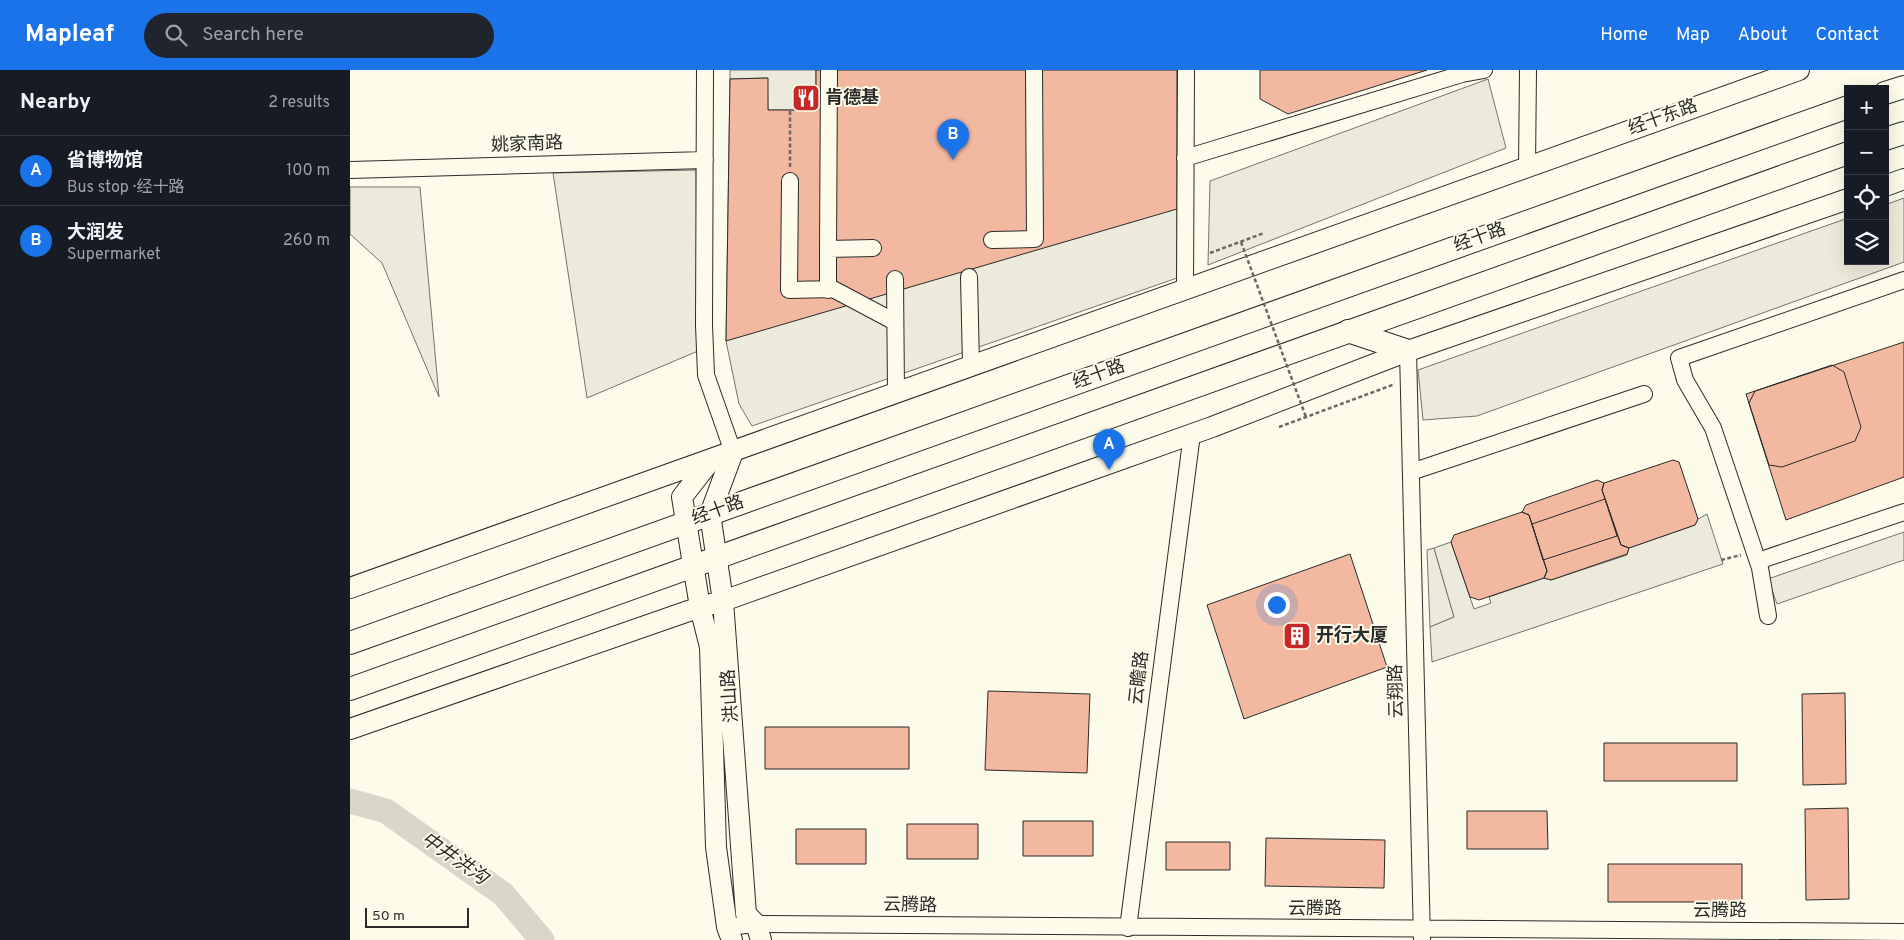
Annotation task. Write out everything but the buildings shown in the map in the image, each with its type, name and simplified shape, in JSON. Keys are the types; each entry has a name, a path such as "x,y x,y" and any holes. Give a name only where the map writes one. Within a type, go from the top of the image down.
{"highway":[{"path":"1889,92 1904,87"},
{"name":"经十路","path":"350,643 1844,108"},
{"path":"1889,138 1904,133"},
{"path":"350,689 1844,154"},
{"path":"1348,331 1408,351"}],"main road":[{"name":"经十东路","path":"1528,167 1799,70"},
{"path":"350,588 1528,167"},
{"path":"1889,185 1904,179"},
{"path":"350,729 700,607 723,602 1192,434 1408,351 1844,200"},
{"name":"洪山路","path":"733,452 710,514 723,602 746,914 758,932"},
{"name":"洪山路","path":"711,460 682,497 700,607 710,647 716,847 729,933"}],"street":[{"path":"705,70 704,325 706,375 733,452"},
{"path":"828,290 829,70"},
{"path":"992,240 1035,239 1034,70"},
{"path":"1185,290 1186,70"},
{"path":"1185,158 1462,74 1484,70"},
{"path":"1528,70 1528,167"},
{"name":"姚家南路","path":"350,170 705,160"},
{"path":"790,181 789,290 833,289 896,322"},
{"path":"828,249 872,248"},
{"path":"969,277 971,365"},
{"path":"895,279 896,393"},
{"path":"1768,616 1757,557 1713,428 1685,380 1679,358 1904,280"},
{"name":"云翔路","path":"1408,351 1422,935"},
{"path":"1411,472 1644,394"},
{"name":"云瞻路","path":"1128,928 1192,434"},
{"path":"1757,557 1904,512"},
{"name":"云腾路","path":"729,933 1128,928 1422,935 1904,932"}],"path":[{"path":"790,110 790,181"},
{"path":"1210,253 1264,233"},
{"path":"1241,242 1306,418"},
{"path":"1279,427 1409,379"},
{"path":"1721,560 1757,557"}],"shaded area":[{"path":"730,70 816,70 816,110 768,110 767,78 730,79"},
{"path":"831,70 1177,70 1177,278 752,426 739,404 726,341 730,79 768,78"},
{"path":"1488,79 1506,148 1208,265 1210,181"},
{"path":"696,170 698,351 587,398 553,173"},
{"path":"350,187 420,187 439,397 382,263 350,234"},
{"path":"1904,198 1904,262 1477,416 1423,420 1418,370 1844,219 1844,265 1889,265 1889,204"},
{"path":"1707,514 1723,564 1432,662 1430,627 1454,617 1434,548 1451,542 1474,609 1491,603 1489,597 1544,578 1551,580 1627,555 1629,548 1695,525 1698,519"},
{"path":"1904,532 1904,560 1777,604 1768,579"},
{"path":"1434,548 1454,617 1430,627 1427,550"}],"waterway":[{"name":"中井洪沟","path":"350,801 386,811 503,894 542,940"}],"place":[{"name":"肯德基","path":"806,98"},
{"name":"大润发","path":"953,160"},
{"name":"省博物馆","path":"1109,470"},
{"name":"开行大厦","path":"1297,636"}]}
